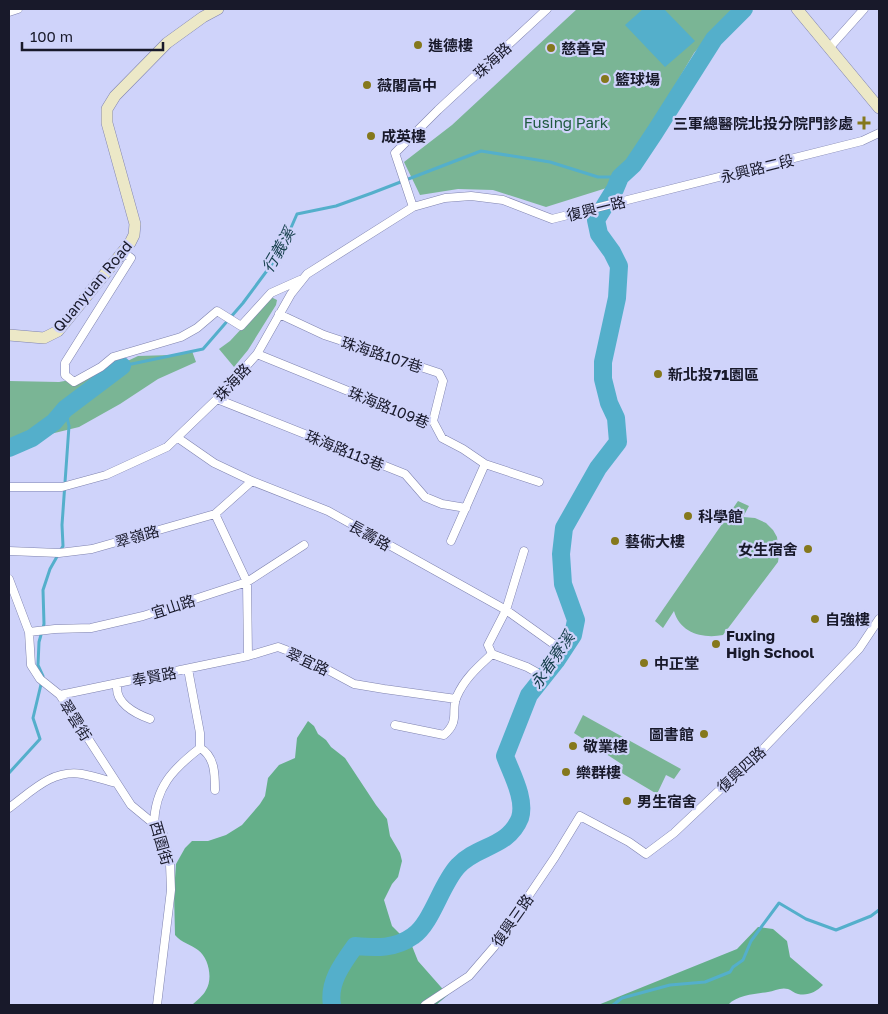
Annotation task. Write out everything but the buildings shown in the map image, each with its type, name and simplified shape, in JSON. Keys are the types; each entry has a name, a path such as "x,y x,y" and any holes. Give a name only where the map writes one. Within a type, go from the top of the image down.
{"street":[{"path":"9,12 18,9"},
{"name":"Quanyuan Road","path":"9,335 44,338 58,331 124,253 134,235 135,224 107,123 107,109 115,96 167,43 203,17 218,9"},
{"name":"珠海路","path":"9,487 62,487 106,475 167,447 178,438 217,399 257,354 279,314 302,279 327,260 413,207 395,153 438,110 547,9"},
{"path":"797,9 879,108"},
{"path":"830,47 864,9"},
{"name":"永興路二段","path":"634,199 862,141 879,133"},
{"name":"復興一路","path":"413,207 445,198 471,196 503,200 552,219 634,199"},
{"path":"124,253 131,258 65,363 65,375 74,382 101,367 113,357 181,337 197,328 216,311 241,326 271,293 302,279"},
{"name":"珠海路107巷","path":"279,314 324,335 439,373 443,381 433,421"},
{"name":"珠海路109巷","path":"257,354 418,419 433,421 442,438 463,449 484,464 539,482"},
{"name":"珠海路113巷","path":"217,399 405,474 425,496 442,504 466,508"},
{"name":"長壽路","path":"178,438 214,464 252,482 328,511 506,610 555,645"},
{"path":"451,541 484,464"},
{"name":"翠嶺路","path":"9,551 58,553 92,549 216,514 252,482"},
{"path":"216,514 247,582 248,656"},
{"name":"宜山路","path":"29,632 91,628 143,616 247,582 304,545"},
{"path":"524,551 506,610 488,645 492,654 536,672"},
{"name":"翠雲街","path":"9,579 29,632 31,665 40,678 60,695 131,805 154,824"},
{"name":"復興四路","path":"580,816 629,842 646,854 674,833 763,749 859,649 879,620"},
{"name":"翠宜路","path":"248,656 278,647 302,656 354,684 384,690 456,699"},
{"path":"395,725 444,734 452,728 456,712 456,699 462,686 472,672 492,654"},
{"name":"奉賢路","path":"60,695 248,656"},
{"path":"188,669 200,733 200,748 206,751 211,760 215,775 215,790"},
{"path":"118,683 116,689 119,699 137,715 150,719"},
{"name":"西園街","path":"157,1005 171,890 170,864 163,834 154,824 154,808 159,793 177,766 200,748"},
{"path":"9,808 52,777 63,773 83,774 116,784"},
{"name":"復興三路","path":"425,1005 469,976 494,947 555,857 580,816"}],"green space":[{"name":"Fusing Park","path":"577,9 732,9 694,53 616,185 546,207 493,190 458,189 420,195 404,162 452,125"},
{"path":"271,297 277,300 276,305 248,350 234,367 219,349 230,341"},
{"path":"192,351 196,362 158,379 120,404 79,427 26,440 9,450 9,381 59,382 98,375 138,356 171,355"},
{"path":"738,501 749,506 743,517 755,518 766,523 773,530 777,537 778,562 723,635 708,636 693,633 681,625 674,611 663,628 655,621"},
{"path":"583,715 681,769 674,779 666,775 657,794 620,772 623,765 574,733"},
{"path":"308,721 331,747 345,758 387,819 390,836 400,853 402,861 398,877 384,900 392,926 412,946 418,961 448,995 436,1005 192,1005 206,990 209,980 209,969 202,954 175,935 174,892 176,864 185,848 192,841 208,841 226,835 242,825 265,796 268,778 279,765 295,758 297,738"},
{"path":"758,927 773,929 787,941 790,957 823,985 808,994 798,994 788,989 780,989 752,994 736,999 728,1005 598,1005 737,949"}],"water":[{"path":"643,9 664,9 695,41 665,67 625,25"}],"waterway":[{"name":"永春寮溪","path":"332,1005 331,997 334,981 355,946 378,947 392,945 413,936 426,922 446,883 458,866 474,854 508,835 515,828 520,818 521,803 505,756 529,695 556,661 573,635 576,620 563,584 561,554 564,528 598,468 618,442 616,418 609,403 603,379 603,362 617,298 619,266 599,234 596,220 620,177 633,165 714,39 744,9"},
{"name":"行義溪","path":"122,366 203,349 243,303 280,253 297,214 336,206 481,151 550,162 598,177 620,177"},
{"name":"行義溪","path":"9,448 32,438 54,422 65,409 122,366"},
{"path":"9,773 40,739 33,718 43,676 38,665 39,642 44,624 43,590 50,569 63,546 62,525 69,426 65,409"},
{"path":"613,1005 622,998 670,985 705,982 730,972 733,967 743,960 751,941 779,903 806,919 836,930 871,916 879,910"}],"place":[{"name":"進德樓","path":"418,45"},
{"name":"慈善宮","path":"551,48"},
{"name":"籃球場","path":"605,79"},
{"name":"薇閣高中","path":"367,85"},
{"name":"三軍總醫院北投分院門診處","path":"864,123"},
{"name":"成英樓","path":"371,136"},
{"name":"新北投71園區","path":"658,374"},
{"name":"科學館","path":"688,516"},
{"name":"藝術大樓","path":"615,541"},
{"name":"女生宿舍","path":"808,549"},
{"name":"自強樓","path":"815,619"},
{"name":"Fuxing High School","path":"716,644"},
{"name":"中正堂","path":"644,663"},
{"name":"圖書館","path":"704,734"},
{"name":"敬業樓","path":"573,746"},
{"name":"樂群樓","path":"566,772"},
{"name":"男生宿舍","path":"627,801"}]}
